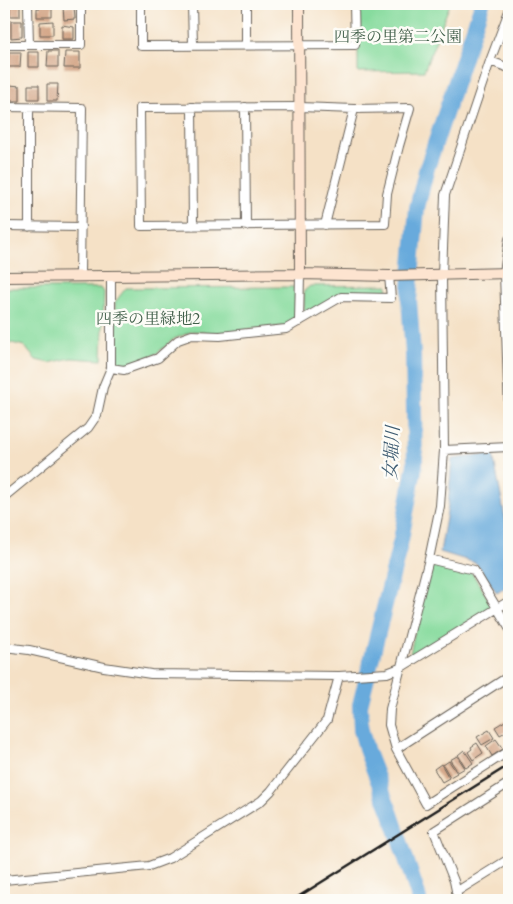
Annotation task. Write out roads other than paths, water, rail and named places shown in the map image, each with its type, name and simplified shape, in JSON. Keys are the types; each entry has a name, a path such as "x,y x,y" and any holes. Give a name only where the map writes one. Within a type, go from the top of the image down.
{"street":[{"path":"28,4 29,46"},
{"path":"4,45 81,46 81,4"},
{"path":"141,4 141,46 355,44 354,4"},
{"path":"192,4 193,45"},
{"path":"246,4 246,45"},
{"path":"299,4 299,322"},
{"path":"509,11 490,61 445,195 442,275 444,450 440,506 429,559 400,668 389,725 396,748 426,804 509,751"},
{"path":"490,61 509,68"},
{"path":"192,107 193,226"},
{"path":"245,107 246,226"},
{"path":"245,107 410,108 387,194 385,224 140,226 140,108 245,107"},
{"path":"4,108 82,108 80,276"},
{"path":"28,108 29,226"},
{"path":"326,225 354,109"},
{"path":"4,226 81,227"},
{"path":"509,239 507,273 509,415"},
{"path":"4,277 300,274 390,276 507,273"},
{"path":"111,368 124,370 158,358 178,340 192,335 220,336 286,329 341,297 391,298 390,276"},
{"path":"4,497 88,428 97,415 103,388 111,368 111,277"},
{"path":"444,450 509,447"},
{"path":"429,559 474,570 509,628"},
{"path":"4,647 30,650 104,667 151,674 342,676 387,673 400,668 509,600"},
{"path":"4,880 149,866 170,858 261,801 271,791 328,720 342,676"},
{"path":"396,748 509,676"},
{"path":"509,783 434,831 454,880 457,896 509,859"}],"water":[{"path":"493,454 509,539 509,585 497,593 476,563 440,552 448,506 452,459"}],"waterway":[{"name":"女堀川","path":"419,900 391,814 367,752 361,730 360,705 401,540 415,464 413,354 409,300 417,208 426,171 482,4"}],"railway":[{"path":"293,900 509,765"}],"park label":[{"name":"四季の里第二公園","path":"398,37"},
{"name":"四季の里緑地2","path":"148,319"}]}
